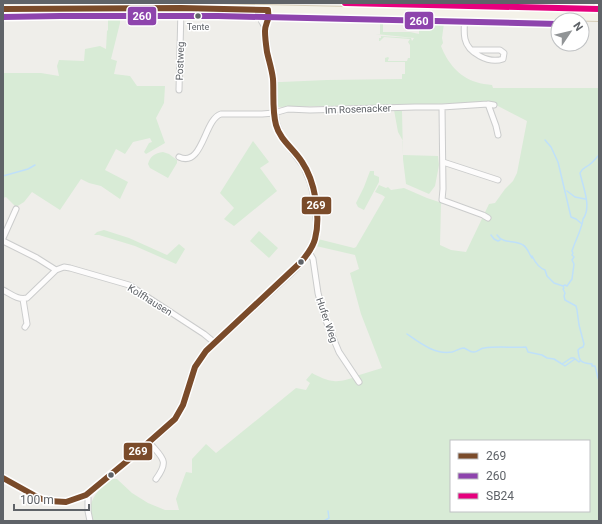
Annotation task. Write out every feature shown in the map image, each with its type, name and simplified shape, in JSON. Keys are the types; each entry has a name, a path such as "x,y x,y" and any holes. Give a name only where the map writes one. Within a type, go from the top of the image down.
{"main road":[{"path":"3,9 260,8 598,17"}],"street":[{"path":"388,3 388,12"},
{"path":"597,3 598,17"},
{"name":"Postweg","path":"179,90 181,8"},
{"path":"3,478 39,498 48,501 66,502 86,495 169,425 179,413 196,367 206,352 296,268 309,252 315,240 317,223 312,183 301,161 280,134 276,123 272,71 267,53 265,26 268,17 260,8"},
{"path":"464,14 464,32 466,41 472,50 478,55 486,58 500,60 504,57 504,53 500,50 472,50"},
{"name":"Im Rosenacker","path":"179,157 188,159 194,155 204,140 211,123 217,115 262,114 274,110 288,109 310,110 491,105 498,135"},
{"path":"442,107 442,200 488,218"},
{"path":"443,162 498,180"},
{"path":"3,290 14,297 23,299 27,298 56,270 3,240 16,209"},
{"name":"Hufer Weg","path":"309,252 313,259 318,293 324,316 339,352 359,382"},
{"name":"Kolfhausen","path":"56,270 64,267 70,268 129,285 204,334 215,343"},
{"path":"23,299 27,324 24,327"},
{"path":"149,442 163,460 163,466 156,479"},
{"path":"86,495 88,498 90,521"}],"green space":[{"path":"423,3 461,3 461,7 424,8"},
{"path":"108,14 120,14 120,23 111,59 117,61 114,74 130,76 137,86 165,86 164,103 156,118 165,143 146,154 144,152 149,143 152,142 150,138 133,142 125,154 116,149 105,170 128,182 120,199 101,186 81,179 60,210 32,192 24,202 16,207 6,197 3,198 3,73 41,73 59,76 57,66 59,60 84,61 85,49 100,46 106,49"},
{"path":"376,19 383,19 383,32 410,32 419,34 419,22 444,23 442,38 443,43 441,46 450,63 464,77 478,83 492,85 493,88 599,88 599,521 93,521 91,513 92,501 96,493 113,479 117,479 132,493 148,503 165,510 179,510 176,499 186,472 192,473 192,459 206,444 216,453 296,388 306,390 310,383 306,380 312,373 329,380 339,381 382,368 361,314 350,273 359,269 355,255 316,246 318,239 354,248 356,247 385,197 375,192 379,185 386,188 388,187 391,190 404,188 442,203 440,245 451,250 466,252 489,204 495,203 513,181 517,173 527,121 496,105 485,103 277,107 277,82 402,79 402,74 405,74 405,62 385,62 385,58 389,58 388,61 407,61 408,58 410,58 410,45 408,42 410,39 384,37 379,41 379,38 381,38 381,36 411,38 412,41 414,38 376,34 380,34 380,21 376,21"},
{"path":"394,110 402,111 403,140 398,132"},
{"path":"253,141 269,162 260,168 277,191 234,226 224,219 234,208 220,193"},
{"path":"163,152 169,154 177,160 177,163 168,178 150,168 148,164 153,155"},
{"path":"403,155 438,156 439,165 435,186 429,194 406,184"},
{"path":"370,171 374,171 374,175 379,177 379,182 364,210 358,207 356,203"},
{"path":"104,230 129,238 167,255 179,244 185,249 176,264 135,246 99,235 94,235 97,232"},
{"path":"259,231 278,248 269,258 250,241"}],"waterway":[{"path":"545,140 551,147 558,162 571,217 582,224"},
{"path":"563,286 567,286 572,279 574,264 572,260 574,257 572,255 572,251 587,209 586,197 580,173 599,155"},
{"path":"3,176 28,169 35,165"},
{"path":"567,191 575,197 585,199"},
{"path":"491,235 494,239 498,241 500,240"},
{"path":"497,235 503,240 520,243 525,246 532,258"},
{"path":"532,256 537,264 545,270 547,276 554,283 563,286 565,300 576,306 584,344 583,347 578,350 579,357 581,361 595,366 599,380"},
{"path":"407,334 428,348 440,352 452,352 461,348 474,352 489,347 526,347 528,352 554,359 562,364 571,358 574,358 579,362 580,361"},
{"path":"562,364 565,366 575,359"},
{"path":"324,521 329,518 328,511"}],"transit line":[{"name":"SB24","path":"345,3 599,9"},
{"name":"269","path":"3,9 181,8 268,10 265,36 273,79 276,125 284,140 299,157 307,170 316,199 317,210 317,230 310,251 301,262 206,351 195,367 183,405 175,419 132,457 86,495 66,502 49,501 39,498 3,478"},
{"name":"260","path":"3,17 218,16 550,24"}],"place":[{"name":"Tente","path":"198,16"}]}
